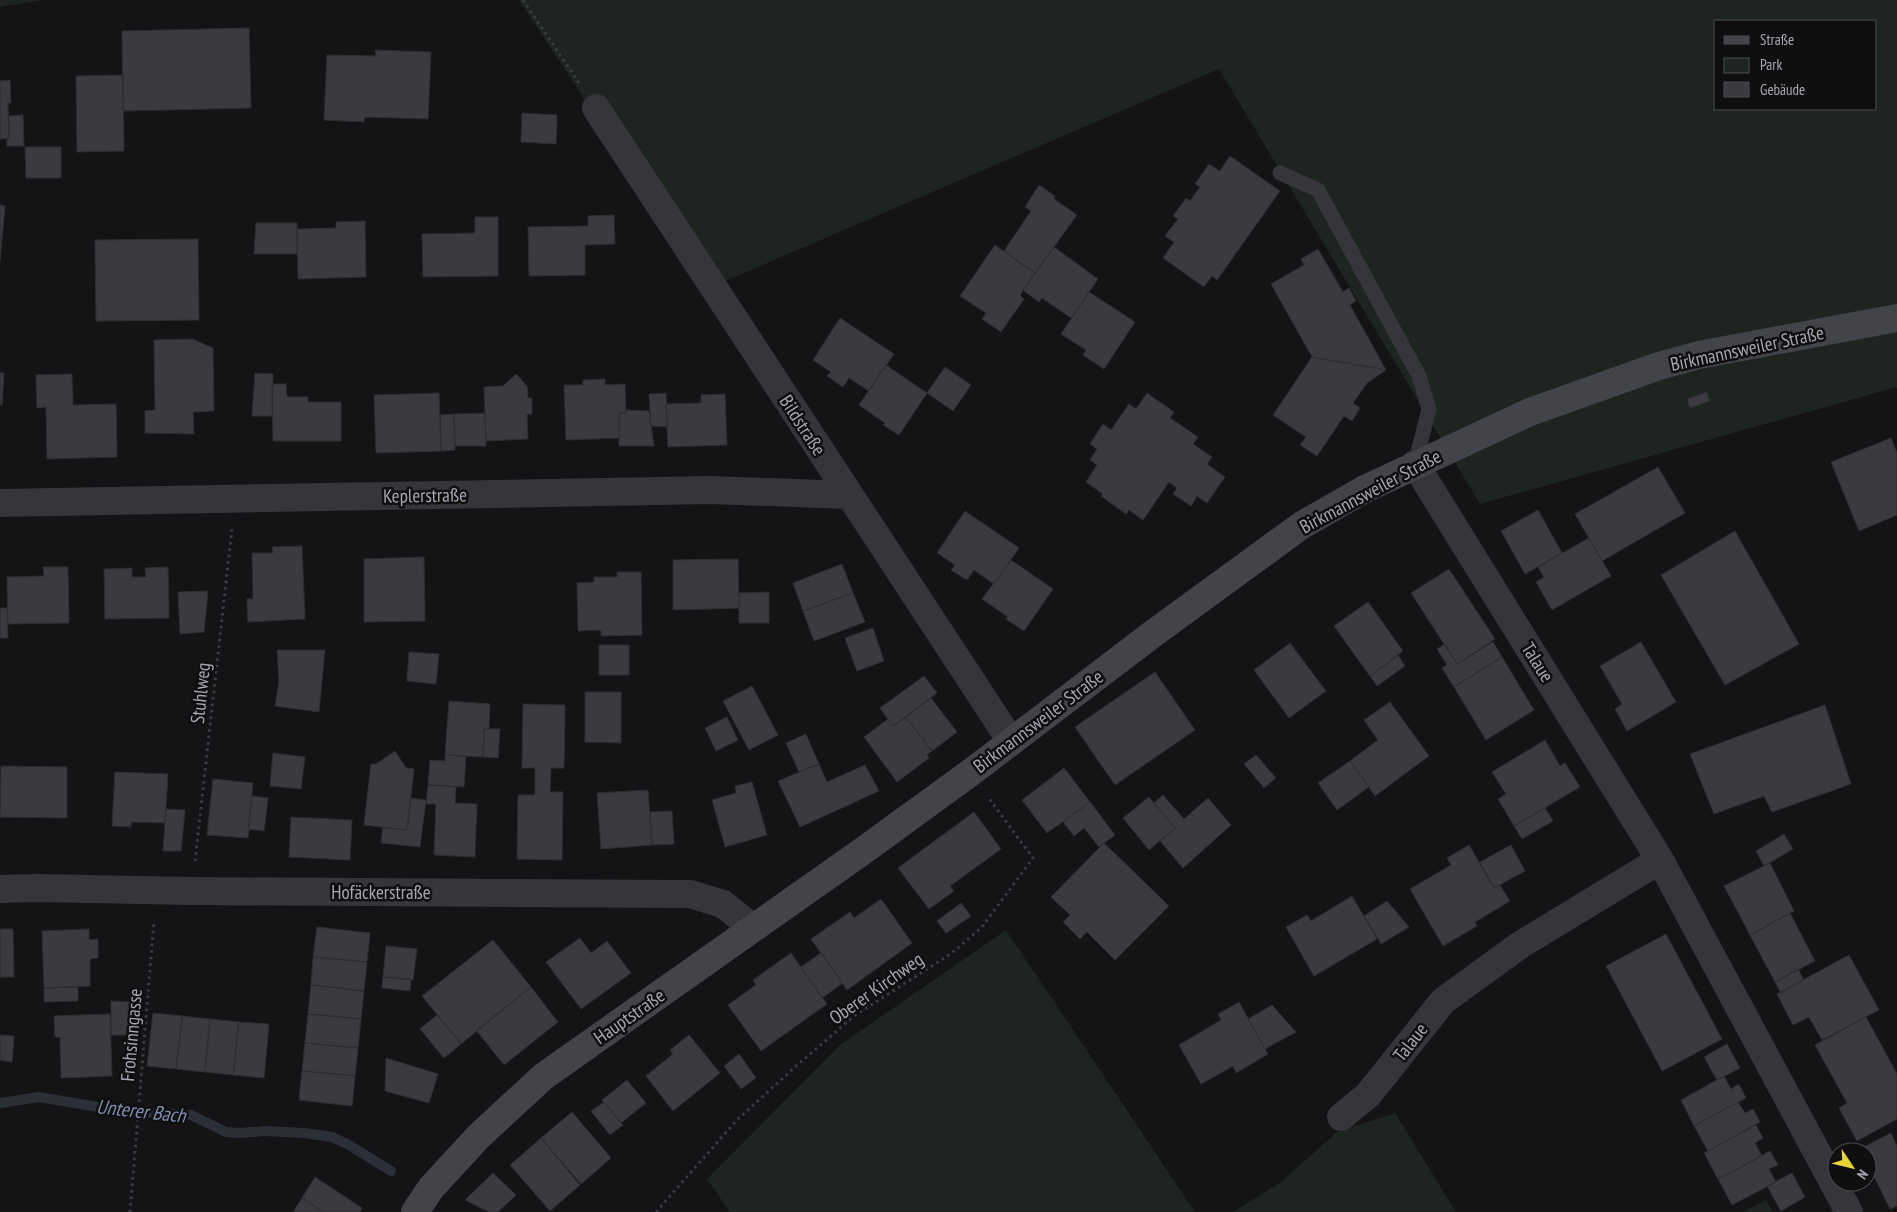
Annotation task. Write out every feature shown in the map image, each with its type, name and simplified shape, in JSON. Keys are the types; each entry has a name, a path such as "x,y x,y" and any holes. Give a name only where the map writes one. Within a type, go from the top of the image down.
{"street":[{"name":"Bildstraße","path":"596,108 1011,741"},
{"name":"Birkmannsweiler Straße","path":"867,848 970,773 1154,633 1302,525 1365,489 1530,412 1659,366 1699,355 1897,318"},
{"name":"Talaue","path":"1416,464 1660,860 1849,1212"},
{"name":"Keplerstraße","path":"0,502 711,490 849,495"},
{"name":"Hauptstraße","path":"414,1212 432,1188 479,1136 544,1076 867,848"},
{"name":"Talaue","path":"1342,1117 1368,1095 1443,1001 1520,945 1660,860"},
{"name":"Hofäckerstraße","path":"0,889 690,894 723,904 753,928"}],"lane":[{"path":"1280,173 1318,190 1419,376 1430,409 1416,464"}],"path":[{"path":"524,0 596,108"},
{"name":"Stuhlweg","path":"192,891 235,499"},
{"name":"Oberer Kirchweg","path":"656,1212 736,1121 795,1067 854,1016 952,953 982,927 1033,858 970,773"},
{"name":"Frohsinngasse","path":"130,1212 156,890"}],"green space":[{"path":"0,0 44,0 0,7"},
{"path":"519,0 1897,0 1897,387 1480,504 1219,69 709,288"},
{"path":"1006,930 1195,1212 730,1212 707,1179 840,1045"},
{"path":"1395,1113 1456,1212 1233,1212 1281,1182 1337,1132"},
{"path":"1766,1200 1773,1212 1743,1212"}],"building":[{"path":"249,28 251,108 123,111 122,31"},
{"path":"375,50 431,52 428,119 365,117 364,122 324,120 327,55 376,56"},
{"path":"123,75 124,151 77,152 76,76"},
{"path":"10,80 11,103 8,103 9,138 0,139 0,81"},
{"path":"522,113 557,115 556,144 521,142"},
{"path":"23,115 24,146 7,146 9,116"},
{"path":"25,147 61,147 61,178 26,178"},
{"path":"1230,156 1280,191 1217,280 1212,276 1204,287 1163,258 1174,242 1165,236 1178,219 1173,216 1186,198 1190,201 1200,187 1195,184 1209,164 1220,171"},
{"path":"1039,185 1055,196 1054,199 1077,215 1035,273 1004,251 1031,211 1025,207"},
{"path":"0,205 5,206 0,261"},
{"path":"614,215 615,244 585,245 585,275 529,276 528,227 588,226 588,216"},
{"path":"475,217 498,217 498,276 423,277 422,234 475,233"},
{"path":"365,221 366,277 298,279 297,229 336,228 336,222"},
{"path":"256,223 297,223 297,254 254,254"},
{"path":"198,239 199,320 96,321 95,240"},
{"path":"995,245 1035,273 1020,295 1024,299 1001,332 982,319 986,313 960,296"},
{"path":"1054,247 1098,279 1071,318 1042,298 1039,302 1023,290"},
{"path":"1318,249 1343,292 1349,288 1356,301 1350,305 1386,370 1312,357 1271,284 1304,265 1301,259"},
{"path":"1089,292 1135,322 1104,369 1083,355 1086,350 1061,334"},
{"path":"840,318 894,354 869,391 849,378 843,387 827,376 831,372 813,360"},
{"path":"192,339 213,348 214,411 193,412 194,434 145,433 145,411 155,410 154,340"},
{"path":"1312,357 1386,370 1367,383 1353,403 1360,408 1352,421 1344,416 1317,456 1300,445 1306,437 1273,415"},
{"path":"886,365 927,393 899,435 883,425 885,423 859,405"},
{"path":"945,367 971,385 953,411 927,393"},
{"path":"0,373 4,373 2,405 0,405"},
{"path":"255,373 273,374 272,416 252,416"},
{"path":"72,374 73,405 116,404 117,457 47,459 46,407 37,408 36,375"},
{"path":"516,374 527,386 528,398 532,398 532,414 527,414 528,439 486,441 484,387 503,386"},
{"path":"605,379 605,385 625,384 626,413 619,413 620,438 566,440 564,385 583,385 583,380"},
{"path":"272,384 286,384 287,397 308,397 308,402 341,402 341,441 273,441"},
{"path":"1707,392 1710,401 1690,408 1687,399"},
{"path":"439,393 441,451 376,453 374,395"},
{"path":"666,393 667,427 651,426 649,394"},
{"path":"1147,393 1174,412 1170,418 1198,437 1193,444 1212,457 1207,464 1225,477 1207,503 1197,496 1191,506 1173,494 1177,488 1169,482 1143,520 1129,510 1126,514 1101,496 1103,494 1086,482 1097,465 1090,460 1097,449 1090,444 1103,424 1111,430 1129,404 1136,409"},
{"path":"725,394 727,445 668,447 666,404 701,403 701,395"},
{"path":"626,410 649,411 654,446 619,446 619,413 626,413"},
{"path":"485,413 486,446 455,446 454,414"},
{"path":"454,414 455,450 441,451 440,415"},
{"path":"1891,438 1897,453 1897,515 1859,531 1831,462"},
{"path":"1658,467 1685,513 1602,561 1575,514"},
{"path":"1538,510 1562,553 1525,574 1501,531"},
{"path":"965,511 1019,548 994,584 974,570 967,580 951,570 955,565 937,553"},
{"path":"1735,531 1799,644 1725,685 1661,575"},
{"path":"1589,538 1611,576 1552,610 1536,582 1544,577 1538,567"},
{"path":"302,546 305,619 248,622 247,599 253,599 252,553 273,553 272,547"},
{"path":"424,557 425,621 364,622 364,559"},
{"path":"738,559 739,608 673,610 673,560"},
{"path":"1011,560 1053,589 1024,631 982,599"},
{"path":"842,564 853,593 803,611 793,583"},
{"path":"43,567 68,567 69,623 8,624 7,577 44,576"},
{"path":"168,567 169,618 105,619 104,569 132,568 132,577 146,577 145,568"},
{"path":"1449,569 1495,639 1457,664 1411,593"},
{"path":"617,572 641,572 642,635 601,636 601,630 578,631 577,583 594,582 594,577 617,577"},
{"path":"208,591 204,632 180,634 178,592"},
{"path":"769,592 769,623 739,623 739,593"},
{"path":"853,593 865,622 814,641 803,611"},
{"path":"1368,602 1403,651 1370,676 1334,626"},
{"path":"0,608 7,608 8,638 0,638"},
{"path":"873,628 884,661 857,671 845,638"},
{"path":"1493,642 1502,657 1454,687 1442,668 1447,665 1437,649 1445,644 1457,664"},
{"path":"1641,642 1676,702 1627,731 1615,709 1622,704 1600,666"},
{"path":"1290,643 1326,691 1289,718 1254,670"},
{"path":"599,645 629,645 629,675 599,675"},
{"path":"277,650 325,650 319,712 275,706 279,681"},
{"path":"409,652 439,654 436,684 407,681"},
{"path":"1398,655 1405,666 1377,686 1370,676"},
{"path":"1502,657 1534,710 1486,740 1454,687"},
{"path":"1155,672 1195,730 1115,785 1075,727"},
{"path":"924,676 937,693 893,726 880,708"},
{"path":"752,686 778,735 749,750 723,701"},
{"path":"585,692 621,692 621,743 585,742"},
{"path":"931,698 957,732 932,751 906,717"},
{"path":"449,701 490,704 489,729 484,729 483,757 445,755"},
{"path":"1390,702 1429,756 1375,796 1350,761 1378,740 1364,720"},
{"path":"523,704 565,705 564,768 551,768 550,792 563,792 562,860 517,859 518,795 535,795 535,768 522,768"},
{"path":"1825,705 1851,784 1772,812 1764,796 1714,814 1690,754"},
{"path":"727,717 738,740 716,751 705,728"},
{"path":"906,717 932,751 927,755 929,758 897,782 864,737 888,719 893,726"},
{"path":"484,729 500,729 498,758 483,757"},
{"path":"806,734 819,764 799,772 786,743"},
{"path":"1545,740 1560,766 1565,763 1580,787 1514,826 1498,799 1506,794 1492,772"},
{"path":"395,751 406,768 414,769 407,830 364,825 371,764 376,764"},
{"path":"273,753 305,757 301,789 270,786"},
{"path":"445,755 466,756 464,787 428,785 430,760 445,761"},
{"path":"1256,755 1276,778 1264,788 1244,764"},
{"path":"1350,761 1369,787 1337,810 1318,783"},
{"path":"819,764 827,782 865,765 879,791 800,827 778,781"},
{"path":"1,766 67,767 67,818 0,817"},
{"path":"1064,768 1090,802 1047,833 1022,800"},
{"path":"115,772 168,774 165,823 131,822 131,827 112,826"},
{"path":"213,779 253,783 248,838 207,835"},
{"path":"752,782 767,835 725,847 712,800 736,793 735,786"},
{"path":"428,785 456,787 455,803 477,804 475,857 434,855 436,804 426,804"},
{"path":"648,790 652,845 601,849 597,793"},
{"path":"1163,795 1184,819 1208,798 1231,825 1183,868 1160,841 1175,828 1154,803"},
{"path":"252,796 268,798 264,831 248,829"},
{"path":"1149,797 1175,828 1149,850 1123,818"},
{"path":"411,798 426,800 420,847 381,843 383,827 407,830"},
{"path":"1090,802 1115,835 1099,847 1084,828 1074,836 1063,822"},
{"path":"1545,808 1553,821 1522,839 1514,826"},
{"path":"166,809 185,810 181,851 163,851"},
{"path":"672,811 674,844 652,845 650,812"},
{"path":"974,812 1001,849 950,886 954,891 929,909 898,868"},
{"path":"291,817 352,820 350,860 289,857"},
{"path":"1784,834 1793,849 1764,866 1756,851"},
{"path":"1104,843 1169,906 1115,960 1087,932 1080,939 1063,922 1070,915 1051,897"},
{"path":"1469,845 1494,888 1500,885 1510,901 1475,922 1477,926 1443,946 1410,889 1451,865 1447,858"},
{"path":"1511,845 1525,871 1494,888 1480,862"},
{"path":"1770,863 1794,911 1750,935 1724,886"},
{"path":"1352,896 1377,939 1314,976 1286,927 1307,915 1311,921"},
{"path":"881,899 912,943 847,990 811,939 850,912 854,918"},
{"path":"1387,901 1409,927 1381,944 1364,916"},
{"path":"961,903 971,916 946,933 937,921"},
{"path":"1790,913 1815,961 1775,982 1750,935"},
{"path":"317,927 370,933 367,962 313,957"},
{"path":"0,929 13,929 14,977 0,977"},
{"path":"89,929 89,940 98,939 98,958 90,959 90,986 44,988 42,931"},
{"path":"1666,934 1722,1039 1662,1071 1606,966"},
{"path":"580,938 591,953 607,941 631,973 581,1009 546,962"},
{"path":"493,940 531,987 461,1044 422,996"},
{"path":"386,946 417,949 413,980 383,977"},
{"path":"791,953 827,1004 761,1051 728,1005 756,985 753,980"},
{"path":"821,953 843,983 822,998 801,967"},
{"path":"1849,955 1879,1010 1822,1040 1809,1017 1793,1025 1777,994"},
{"path":"313,957 367,962 364,991 311,985"},
{"path":"1798,969 1804,980 1781,993 1775,982"},
{"path":"383,977 411,979 410,991 382,988"},
{"path":"311,985 364,991 361,1019 308,1014"},
{"path":"78,987 78,1001 44,1002 44,988"},
{"path":"531,987 558,1022 504,1065 476,1030"},
{"path":"111,1001 133,1002 130,1035 111,1035"},
{"path":"1239,1002 1268,1054 1236,1073 1233,1066 1201,1084 1179,1045 1221,1020 1218,1014"},
{"path":"1272,1005 1296,1032 1265,1049 1248,1019"},
{"path":"153,1013 182,1016 176,1069 147,1066"},
{"path":"110,1014 112,1076 61,1078 60,1037 55,1037 54,1016"},
{"path":"308,1014 361,1019 358,1048 305,1043"},
{"path":"437,1015 461,1044 444,1058 420,1029"},
{"path":"182,1016 210,1019 205,1072 176,1069"},
{"path":"1866,1017 1897,1074 1897,1119 1857,1141 1839,1108 1847,1103 1815,1045"},
{"path":"210,1019 239,1022 233,1075 205,1072"},
{"path":"239,1022 269,1024 264,1078 233,1075"},
{"path":"0,1035 14,1036 12,1062 0,1060"},
{"path":"689,1035 720,1073 673,1111 646,1076 673,1054 670,1050"},
{"path":"305,1043 358,1048 355,1076 302,1071"},
{"path":"1727,1044 1740,1068 1717,1080 1704,1057"},
{"path":"739,1054 756,1078 741,1089 724,1066"},
{"path":"386,1058 438,1074 429,1103 385,1091"},
{"path":"302,1071 355,1076 352,1106 299,1100"},
{"path":"1724,1076 1731,1089 1739,1084 1746,1098 1694,1126 1681,1100"},
{"path":"627,1080 646,1103 621,1123 602,1100"},
{"path":"604,1102 623,1125 610,1135 591,1111"},
{"path":"1738,1102 1745,1113 1753,1109 1760,1122 1708,1151 1694,1126"},
{"path":"572,1112 611,1158 581,1184 541,1138"},
{"path":"1756,1125 1763,1138 1755,1143 1762,1156 1718,1179 1704,1153"},
{"path":"1891,1133 1897,1146 1897,1206 1890,1209 1877,1182 1877,1142 1874,1142"},
{"path":"541,1138 580,1185 550,1211 510,1165"},
{"path":"1770,1151 1778,1165 1769,1169 1776,1182 1732,1205 1718,1179"},
{"path":"493,1173 516,1195 498,1212 489,1212 465,1200"},
{"path":"1792,1173 1805,1197 1781,1211 1767,1186"},
{"path":"315,1177 362,1208 360,1212 323,1212 302,1198"},
{"path":"302,1198 323,1212 293,1212"}],"waterway":[{"name":"Unterer Bach","path":"0,1103 39,1097 122,1111 191,1115 226,1132 266,1131 332,1137 349,1145 391,1171"}]}
